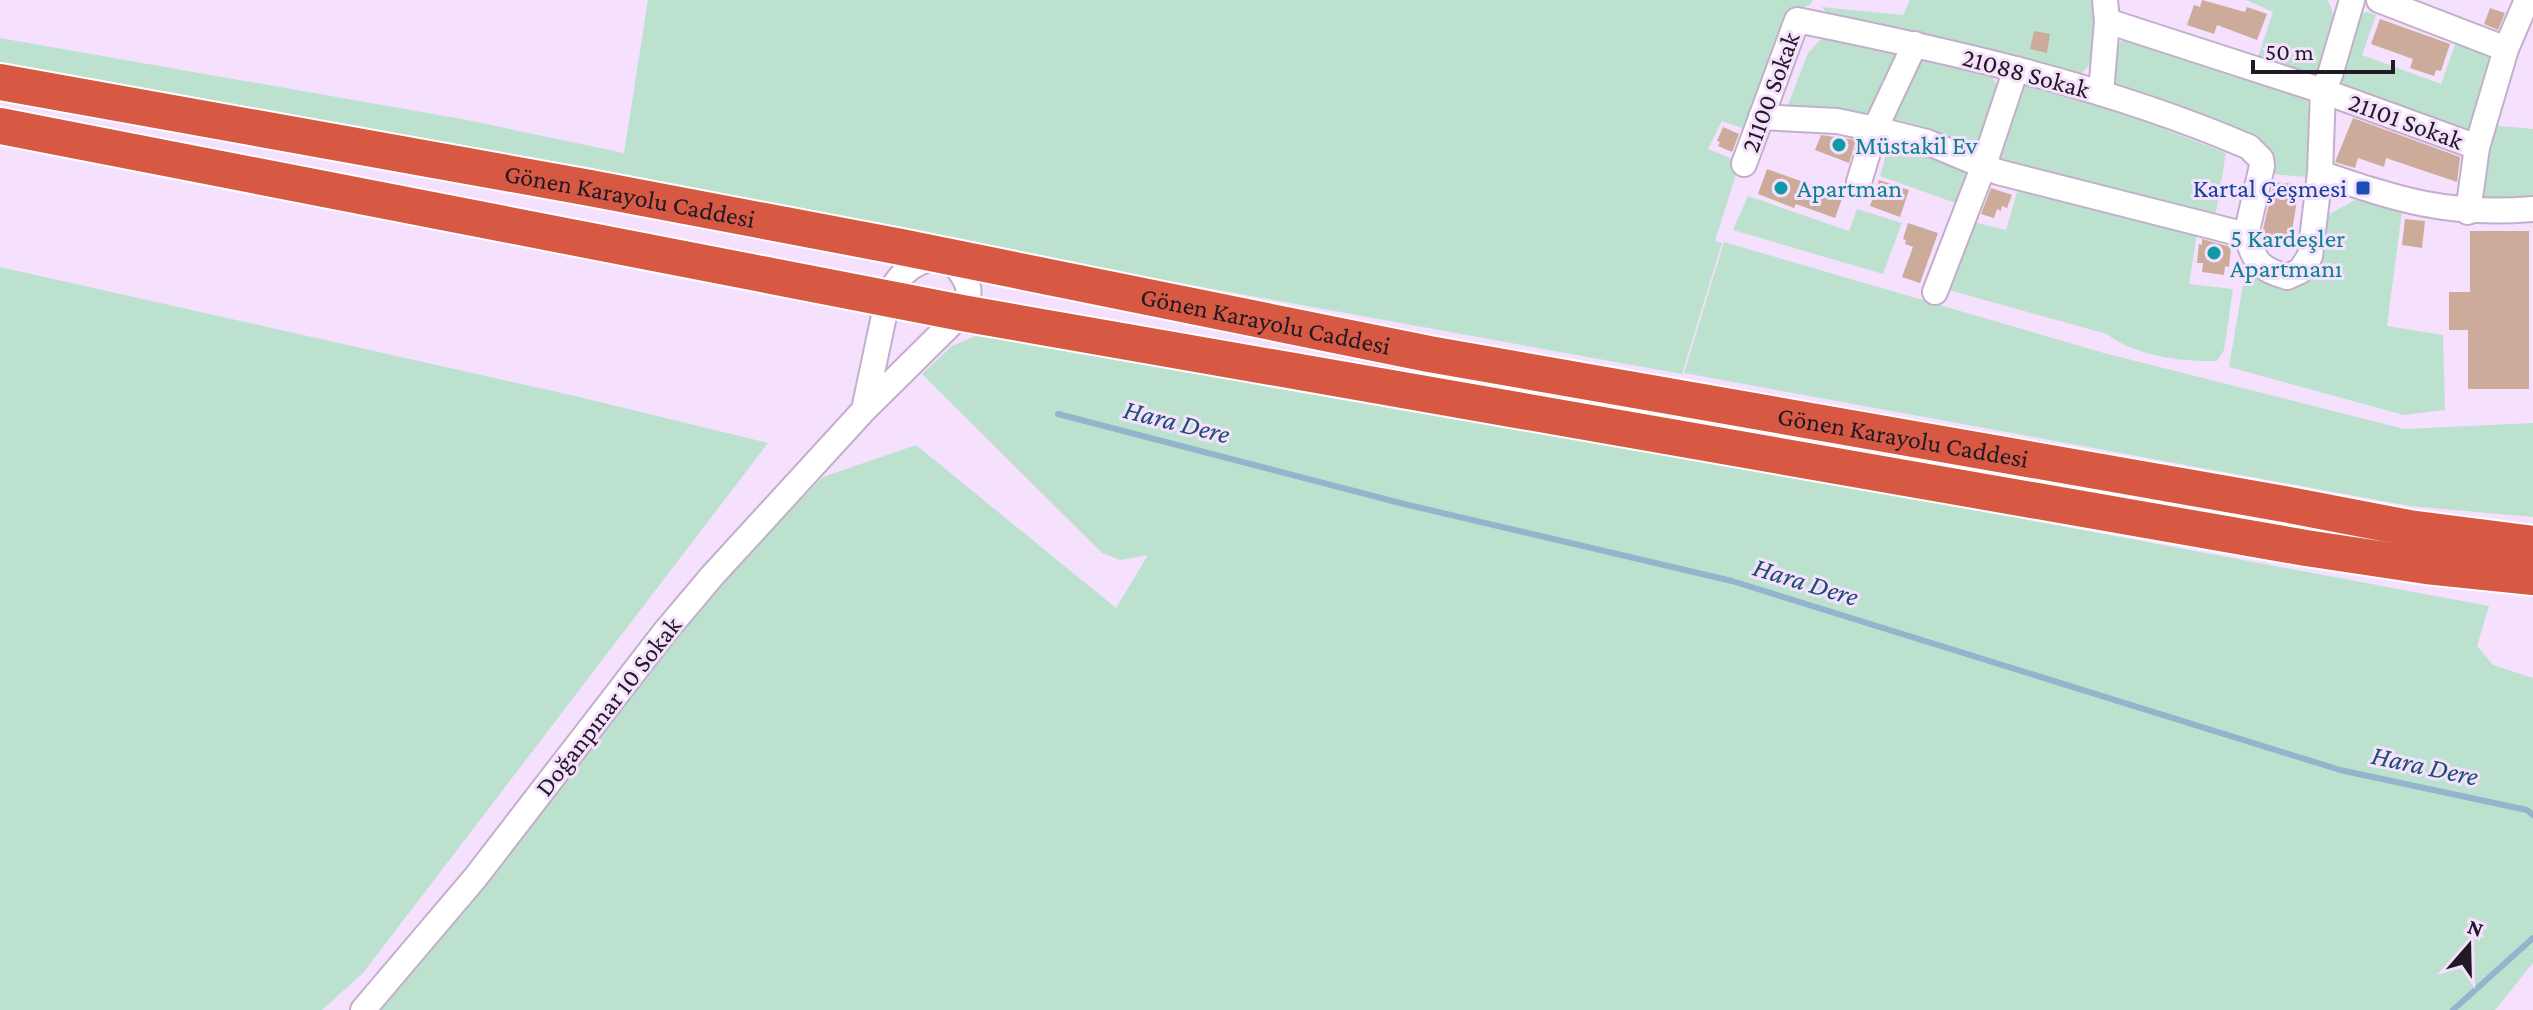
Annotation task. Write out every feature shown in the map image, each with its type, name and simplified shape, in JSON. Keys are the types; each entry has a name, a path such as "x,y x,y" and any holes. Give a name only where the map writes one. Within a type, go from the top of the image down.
{"highway":[{"name":"Gönen Karayolu Caddesi","path":"0,82 949,256 1429,354 2238,495 2409,528 2533,544"},
{"name":"Gönen Karayolu Caddesi","path":"0,126 962,313 2290,546 2426,566 2533,577"}],"street":[{"path":"1761,117 1837,121 1875,129 1927,142 2014,177 2246,235 2260,267 2287,277 2300,271 2310,256 2320,173 2323,91 2352,0"},
{"path":"2468,212 2477,147 2506,49 2527,0"},
{"path":"2394,2 2506,49"},
{"path":"2101,93 2106,10"},
{"name":"21101 Sokak","path":"2106,10 2477,147"},
{"name":"21088 Sokak","path":"1797,20 2016,69 2101,93 2249,147 2261,159 2262,166 2246,235"},
{"name":"21100 Sokak","path":"1744,164 1797,20"},
{"path":"1859,182 1875,129 1915,44"},
{"path":"1935,292 1984,165 2016,69"},
{"path":"2320,173 2424,205 2468,212 2533,209"},
{"path":"864,410 888,297 909,267 923,260 949,256 969,289 968,302 962,313"},
{"name":"Doğanpınar 10 Sokak","path":"363,1010 475,878 664,633 712,576 864,410 962,313"}],"green space":[{"path":"648,0 1812,0 1811,4 1798,11 1778,40 1750,131 1722,121 1708,149 1740,162 1715,241 1722,243 1682,374 0,65 0,38 462,119 624,153"},
{"path":"1910,0 2095,0 2095,59 2079,76 1831,16 1821,7 1903,15"},
{"path":"2246,0 2327,0 2334,18 2334,28 2323,78 2258,57 2273,12"},
{"path":"2359,13 2376,15 2362,55 2441,84 2457,39 2498,55 2472,137 2347,90 2339,75"},
{"path":"2127,33 2307,96 2313,147 2307,177 2271,174 2267,146 2206,119 2112,85 2114,58"},
{"path":"1823,37 1889,46 1899,56 1873,117 1785,113 1808,53"},
{"path":"1944,57 1991,74 1998,89 1975,153 1894,129 1896,110 1918,60"},
{"path":"2025,84 2087,99 2226,153 2215,218 1991,162 2015,91"},
{"path":"2491,125 2533,129 2533,197 2489,199 2477,192"},
{"path":"1890,141 1972,168 1958,204 1880,176"},
{"path":"2018,189 2198,227 2189,284 2233,289 2224,350 2217,361 2174,359 2145,352 2118,342 2107,334 1945,289 1969,221 2006,230"},
{"path":"1748,196 1849,231 1857,209 1902,223 1883,274 1733,230"},
{"path":"2355,200 2402,211 2387,326 2443,335 2445,410 2404,415 2229,367 2247,261 2282,281 2324,217"},
{"path":"1724,242 2104,353 2404,429 2533,423 2533,517 2410,506 1684,373"},
{"path":"0,267 575,396 768,443 363,973 322,1010 0,1010"},
{"path":"992,329 1130,352 2489,606 2477,646 2493,665 2533,678 2533,963 2495,1010 376,1010 719,582 823,477 916,445 1116,608 1148,555 1120,560 1102,553 922,374 952,346"}],"building":[{"path":"2202,0 2245,12 2247,7 2267,14 2257,40 2217,25 2214,34 2187,25 2194,5 2200,7"},
{"path":"2490,8 2505,13 2498,30 2484,24"},
{"path":"2380,19 2450,44 2441,71 2436,70 2434,76 2410,68 2413,59 2371,44"},
{"path":"2034,31 2050,34 2047,53 2030,49"},
{"path":"2353,118 2460,157 2457,182 2386,158 2384,167 2358,158 2355,168 2335,162"},
{"path":"1723,127 1739,134 1732,152 1718,146"},
{"name":"Müstakil Ev","path":"1821,135 1856,140 1849,163 1815,150"},
{"path":"1767,169 1843,196 1835,218 1796,204 1794,208 1758,194"},
{"name":"Apartman","path":"1879,180 1909,190 1900,217 1870,206"},
{"path":"2274,182 2293,184 2292,193 2298,194 2289,249 2266,246 2262,234"},
{"name":"Apartman","path":"1991,188 2012,195 2007,208 2002,206 2001,211 1997,209 1994,218 1981,214"},
{"path":"2405,219 2425,221 2422,248 2402,245"},
{"path":"1908,223 1938,233 1920,283 1902,277 1913,247 1905,244 1906,240 1903,239"},
{"path":"2470,231 2529,231 2529,389 2468,389 2468,330 2449,330 2449,292 2470,292"},
{"name":"5 Kardeşler Apartmanı","path":"2202,239 2231,247 2229,267 2225,266 2224,275 2202,272 2203,263 2197,263"}],"waterway":[{"name":"Hara Dere","path":"1058,414 1404,504 1732,581 2340,770 2527,810 2533,815"},
{"name":"Hara Dere","path":"2453,1010 2533,938"}],"place":[{"name":"Müstakil Ev","path":"1839,145"},
{"name":"Apartman","path":"1781,188"},
{"name":"Kartal Çeşmesi","path":"2363,188"},
{"name":"5 Kardeşler Apartmanı","path":"2214,253"}]}
